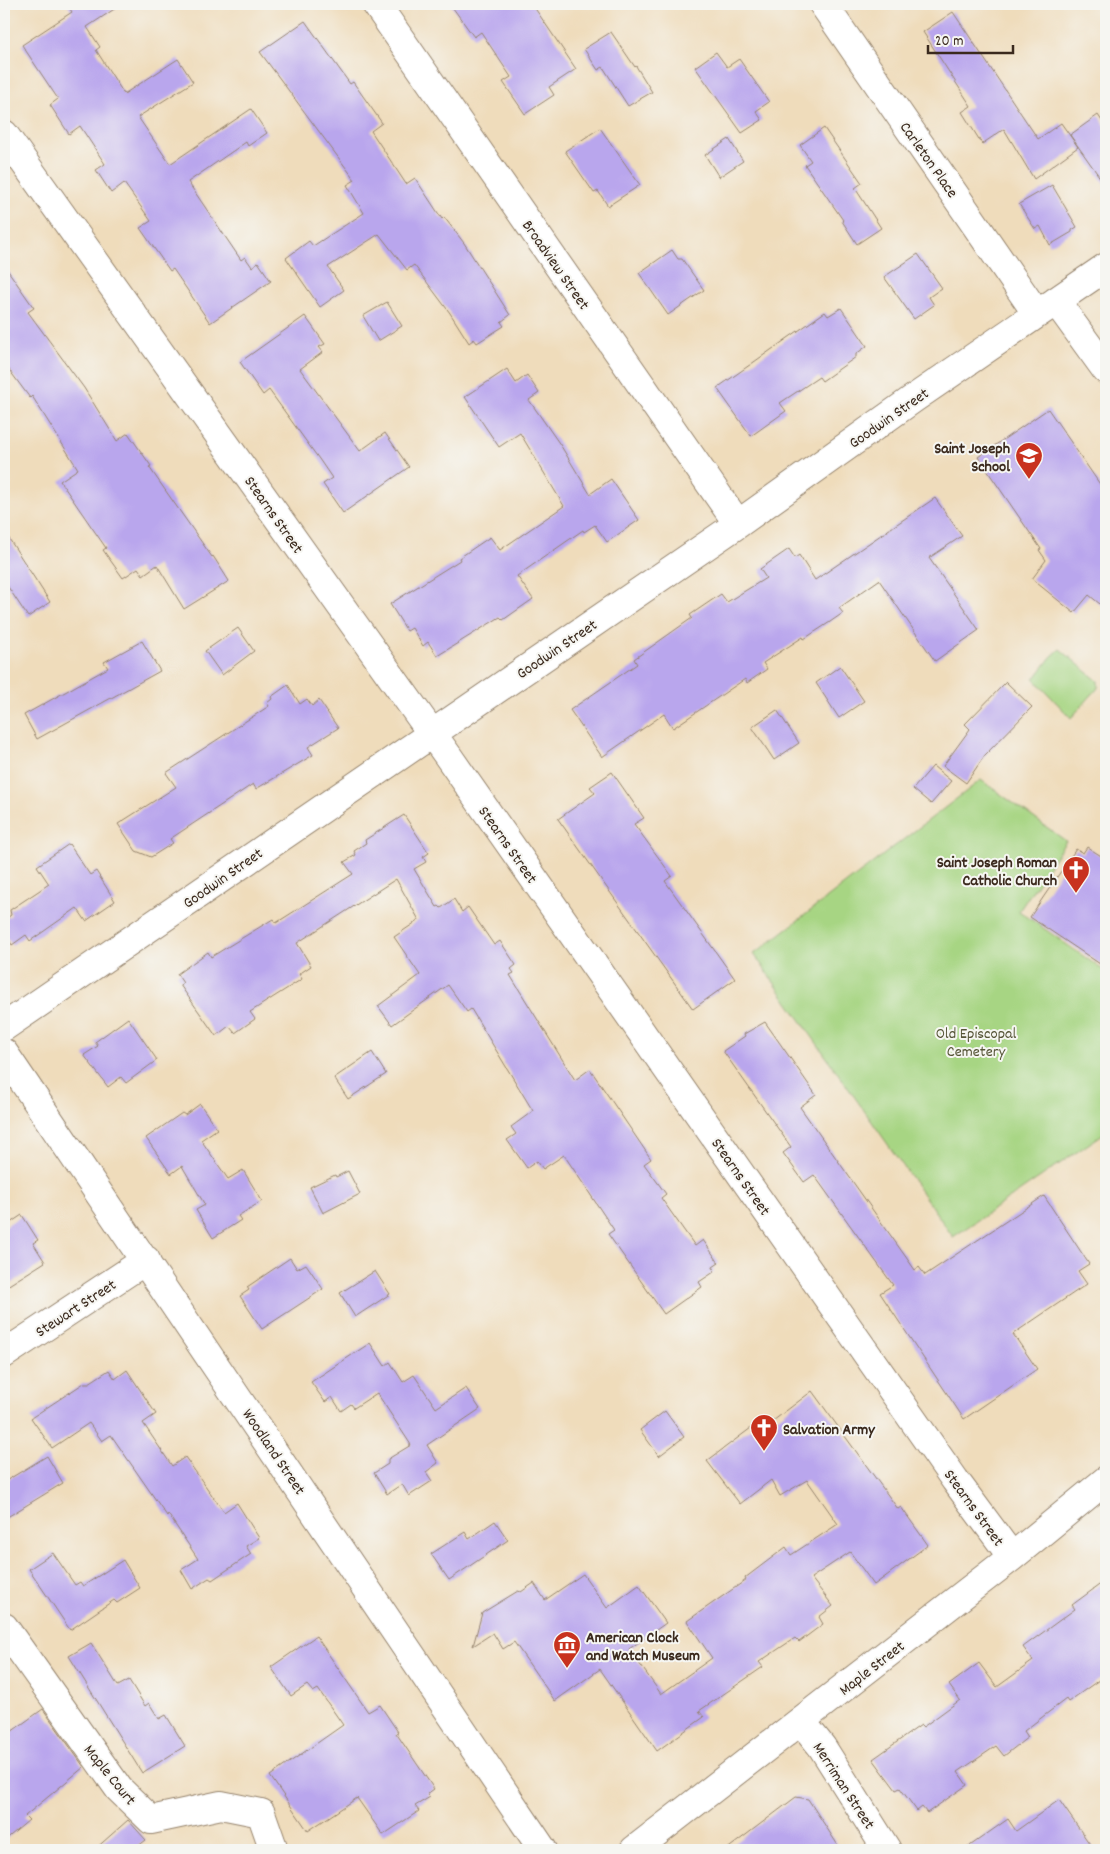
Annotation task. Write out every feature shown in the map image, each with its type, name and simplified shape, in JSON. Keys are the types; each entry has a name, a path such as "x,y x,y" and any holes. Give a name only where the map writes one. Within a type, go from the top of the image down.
{"street":[{"name":"Broadview Street","path":"376,4 738,524"},
{"name":"Carleton Place","path":"823,4 1047,308 1106,370"},
{"name":"Stearns Street","path":"4,134 431,734 1012,1557"},
{"name":"Goodwin Street","path":"4,1027 738,524 913,399 1106,267"},
{"name":"Woodland Street","path":"4,1053 146,1260 543,1850"},
{"name":"Stewart Street","path":"4,1354 146,1260"},
{"name":"Maple Street","path":"637,1849 1012,1557 1106,1480"},
{"name":"Maple Court","path":"4,1627 119,1789 150,1820 221,1805 260,1813 274,1850"},
{"name":"Merriman Street","path":"802,1721 822,1747 887,1850"}],"green space":[{"path":"1060,649 1098,681 1098,688 1071,718 1034,679 1051,657"},
{"name":"Old Episcopal Cemetery","path":"981,780 1066,841 1019,911 1106,972 1106,1132 953,1237 754,954"}],"building":[{"path":"67,4 122,4 87,27 100,47 96,50 124,94 178,59 193,82 138,117 170,164 251,109 267,133 248,146 246,142 188,182 241,260 245,257 252,267 258,262 271,281 210,323 173,269 170,271 140,228 151,221 124,183 111,193 96,170 105,164 80,126 69,134 50,105 58,99 22,45 72,12"},
{"path":"450,4 532,4 576,69 549,87 554,95 525,114 503,82 511,77 481,32 474,37"},
{"path":"953,12 1038,139 1061,123 1078,147 1034,179 1004,129 982,144 962,112 971,106 923,32"},
{"path":"305,21 350,84 353,82 382,123 371,131 406,184 415,178 442,219 444,217 464,243 510,315 501,322 504,326 477,343 474,339 469,343 450,313 414,265 407,270 379,234 328,267 344,290 320,307 286,258 309,241 313,246 364,213 347,185 355,180 260,52"},
{"path":"611,32 652,92 628,106 603,67 598,70 584,49"},
{"path":"716,52 727,67 739,59 769,102 756,111 762,120 742,133 695,67"},
{"path":"1098,115 1106,127 1106,186 1070,135"},
{"path":"600,128 640,185 608,206 598,191 594,193 565,151"},
{"path":"824,128 862,183 855,188 881,228 857,244 843,220 805,165 811,161 800,145"},
{"path":"729,139 743,161 719,177 705,155"},
{"path":"1052,185 1077,227 1050,245 1040,226 1035,229 1019,204"},
{"path":"672,250 678,259 682,259 704,290 668,315 639,273"},
{"path":"918,254 942,288 929,297 934,305 914,319 884,277"},
{"path":"4,265 34,308 28,312 84,388 117,441 128,433 151,466 149,467 229,581 184,609 157,565 143,575 138,568 123,578 103,550 106,548 60,481 78,469 32,396 30,398 4,363"},
{"path":"387,302 402,326 378,341 363,316"},
{"path":"841,308 867,346 856,354 856,357 822,381 819,377 780,403 786,411 751,436 717,388 825,312 828,316"},
{"path":"305,316 325,344 319,347 323,352 300,369 360,451 385,433 409,467 343,513 323,484 332,478 269,390 263,395 240,362"},
{"path":"507,369 516,383 527,375 539,393 529,400 561,446 590,494 611,479 639,520 607,542 595,525 584,532 583,530 517,576 533,599 503,620 500,617 437,656 428,642 423,646 412,628 407,631 390,604 460,560 459,558 490,537 500,550 564,506 520,433 499,447 465,397"},
{"path":"1048,409 1106,493 1106,609 1089,595 1074,613 1032,579 1046,560 1039,550 1041,549 978,457"},
{"path":"935,498 962,536 929,558 979,630 935,661 879,580 839,608 843,613 763,663 767,669 747,683 745,679 673,728 664,714 602,757 570,710 637,664 634,659 692,618 690,615 721,594 727,602 766,578 760,569 789,549 795,558 799,555 815,580"},
{"path":"4,531 50,602 28,617 4,581"},
{"path":"238,628 254,651 222,675 205,651"},
{"path":"142,641 160,671 37,739 24,715 108,668 104,662"},
{"path":"840,666 864,701 839,718 816,683"},
{"path":"1006,682 1032,707 985,755 966,783 943,766 970,729 965,724"},
{"path":"288,685 300,704 307,699 312,706 319,700 338,728 308,747 313,755 256,789 253,784 170,839 173,843 151,857 136,851 118,824 176,787 166,773 269,706 267,703 272,699 271,697"},
{"path":"777,710 799,743 774,760 752,727"},
{"path":"933,766 951,781 931,804 913,789"},
{"path":"612,772 644,818 634,824 672,876 665,881 735,979 693,1009 558,819 595,793 590,787"},
{"path":"404,815 429,853 423,857 426,862 414,869 437,907 441,908 454,899 462,912 468,907 494,945 500,941 516,965 511,969 514,973 510,975 575,1080 590,1069 651,1159 644,1164 666,1194 661,1198 695,1246 703,1240 719,1263 713,1267 714,1272 699,1282 702,1287 664,1314 608,1234 614,1230 564,1155 543,1169 537,1161 527,1168 507,1140 516,1134 511,1127 533,1111 471,1009 467,1012 448,985 392,1025 378,1006 420,975 394,937 419,920 396,879 297,943 311,966 299,974 302,979 250,1012 255,1019 235,1033 229,1026 216,1036 180,985 183,983 177,974 208,952 211,957 273,919 276,923 353,874 344,862 356,855 354,851 366,843 365,840"},
{"path":"69,844 90,875 96,871 115,901 86,921 77,908 30,941 26,935 12,945 4,932 4,920 11,915 10,910 49,884 37,866"},
{"name":"Saint Joseph Roman Catholic Church","path":"1087,847 1106,859 1106,968 1030,917 1076,849 1083,853"},
{"path":"128,1018 157,1060 126,1083 121,1077 108,1087 84,1055 98,1046 95,1042"},
{"path":"765,1022 816,1095 800,1107 915,1270 919,1267 925,1275 1044,1196 1089,1264 1078,1271 1087,1284 1013,1334 1037,1369 964,1419 880,1293 893,1285 814,1175 804,1182 783,1153 791,1147 723,1051 745,1036 744,1034"},
{"path":"372,1052 386,1074 348,1099 334,1078"},
{"path":"200,1104 217,1129 201,1140 228,1179 243,1170 262,1201 238,1216 241,1220 213,1238 196,1210 205,1205 182,1166 171,1174 146,1138 182,1113 185,1115"},
{"path":"348,1171 360,1194 323,1213 310,1187"},
{"path":"22,1215 38,1240 33,1243 45,1262 4,1288 4,1227"},
{"path":"290,1258 297,1269 306,1264 323,1289 262,1329 240,1296 249,1290 247,1287"},
{"path":"375,1271 390,1294 355,1317 340,1293"},
{"path":"370,1343 385,1366 390,1362 403,1382 414,1375 436,1408 466,1388 480,1409 427,1445 438,1463 426,1472 432,1481 409,1496 402,1484 387,1494 374,1473 388,1464 388,1459 411,1445 377,1393 354,1408 351,1404 341,1411 332,1397 325,1402 311,1382"},
{"path":"109,1370 115,1379 127,1370 156,1414 143,1423 172,1466 185,1457 224,1512 237,1503 259,1538 246,1546 251,1554 212,1580 209,1578 192,1589 181,1570 198,1559 111,1435 102,1441 89,1423 52,1448 31,1418 84,1383 89,1383"},
{"path":"812,1391 898,1509 901,1507 928,1545 874,1585 850,1552 811,1578 833,1606 819,1617 823,1624 799,1642 795,1638 759,1662 763,1667 699,1711 704,1717 657,1751 600,1669 555,1701 514,1642 503,1649 493,1633 473,1646 482,1613 534,1583 545,1600 583,1574 607,1608 639,1585 666,1623 629,1649 661,1694 712,1658 687,1621 746,1580 745,1578 786,1547 791,1555 838,1524 807,1480 780,1496 771,1480 740,1504 707,1461 751,1428 756,1434"},
{"path":"665,1411 684,1437 659,1456 640,1430"},
{"path":"47,1456 63,1483 4,1519 4,1482"},
{"path":"495,1521 508,1540 449,1580 431,1554 465,1532 469,1539"},
{"path":"53,1553 75,1585 80,1582 83,1586 123,1560 140,1588 117,1603 114,1600 70,1630 29,1569"},
{"path":"1106,1580 1106,1675 1068,1702 1066,1699 1024,1731 1028,1737 1004,1756 996,1746 958,1772 967,1785 927,1813 922,1807 917,1811 900,1788 896,1790 873,1759 921,1725 923,1727 960,1700 949,1685 979,1663 997,1687 1033,1661 1023,1647 1075,1609 1072,1605"},
{"path":"316,1636 368,1712 380,1705 398,1732 396,1733 434,1789 427,1794 430,1797 415,1806 419,1811 383,1835 357,1798 308,1831 270,1776 343,1725 318,1689 313,1692 307,1685 291,1696 271,1667"},
{"path":"91,1643 118,1686 129,1680 145,1706 149,1703 159,1719 166,1715 185,1746 142,1773 69,1656"},
{"path":"43,1709 84,1767 25,1816 29,1820 4,1841 4,1737"},
{"path":"796,1797 808,1799 841,1850 726,1850"},
{"path":"1059,1800 1094,1850 964,1850 1008,1819 1016,1831"},
{"path":"128,1820 146,1840 133,1850 94,1850"}],"place":[{"name":"Saint Joseph School","path":"1029,480"},
{"name":"Saint Joseph Roman Catholic Church","path":"1076,894"},
{"name":"Salvation Army","path":"764,1452"},
{"name":"American Clock and Watch Museum","path":"567,1669"}]}
